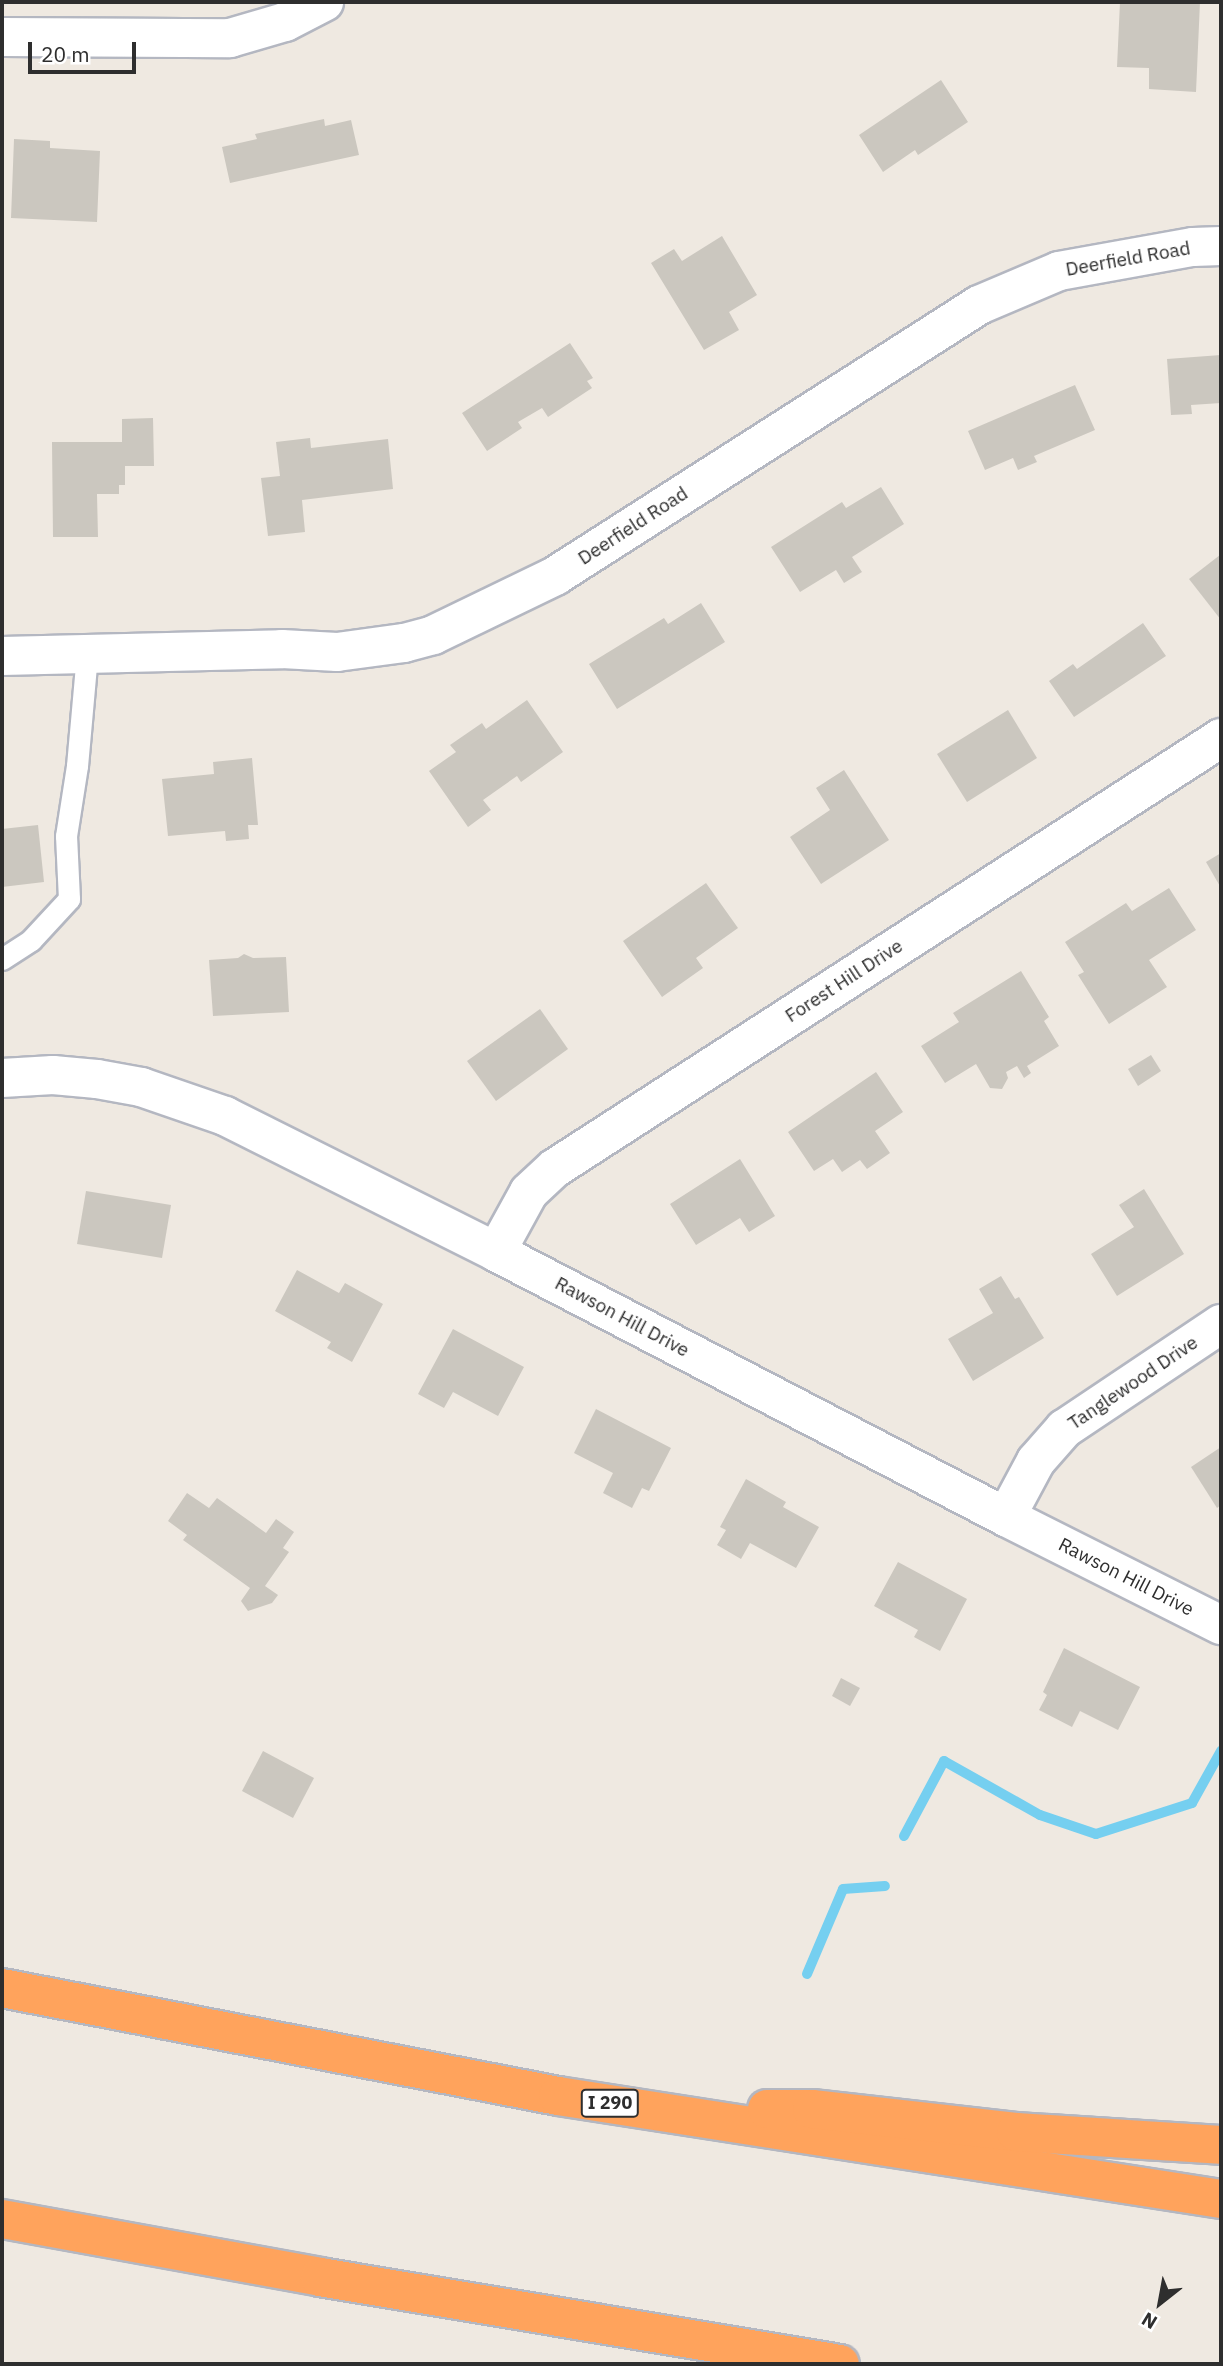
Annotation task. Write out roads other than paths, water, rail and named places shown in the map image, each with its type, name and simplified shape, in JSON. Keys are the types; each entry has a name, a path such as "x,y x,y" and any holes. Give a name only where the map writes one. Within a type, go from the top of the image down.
{"highway":[{"name":"I 290","path":"2,1987 558,2096 688,2114 954,2160 1221,2199"},
{"path":"688,2114 812,2109 1016,2132 1221,2146"},
{"path":"2,2219 320,2277 840,2364"}],"street":[{"path":"2,37 230,38 285,22 324,2"},
{"name":"Deerfield Road","path":"2,656 282,649 337,652 404,643 433,635 555,576 979,305 1044,276 1068,269 1193,247 1221,246"},
{"name":"Forest Hill Drive","path":"496,1252 529,1192 555,1168 1221,738"},
{"name":"Rawson Hill Drive","path":"2,1078 53,1076 97,1079 183,1100 225,1116 496,1252 1006,1517 1221,1625"},
{"name":"Tanglewood Drive","path":"1006,1517 1036,1461 1064,1429 1221,1324"}],"lane":[{"path":"2,959 31,940 69,899 66,836 77,766 87,654"}],"waterway":[{"path":"904,1836 944,1761 1040,1815 1096,1834 1192,1803 1221,1751"},
{"path":"807,1974 843,1889 885,1886"}]}
